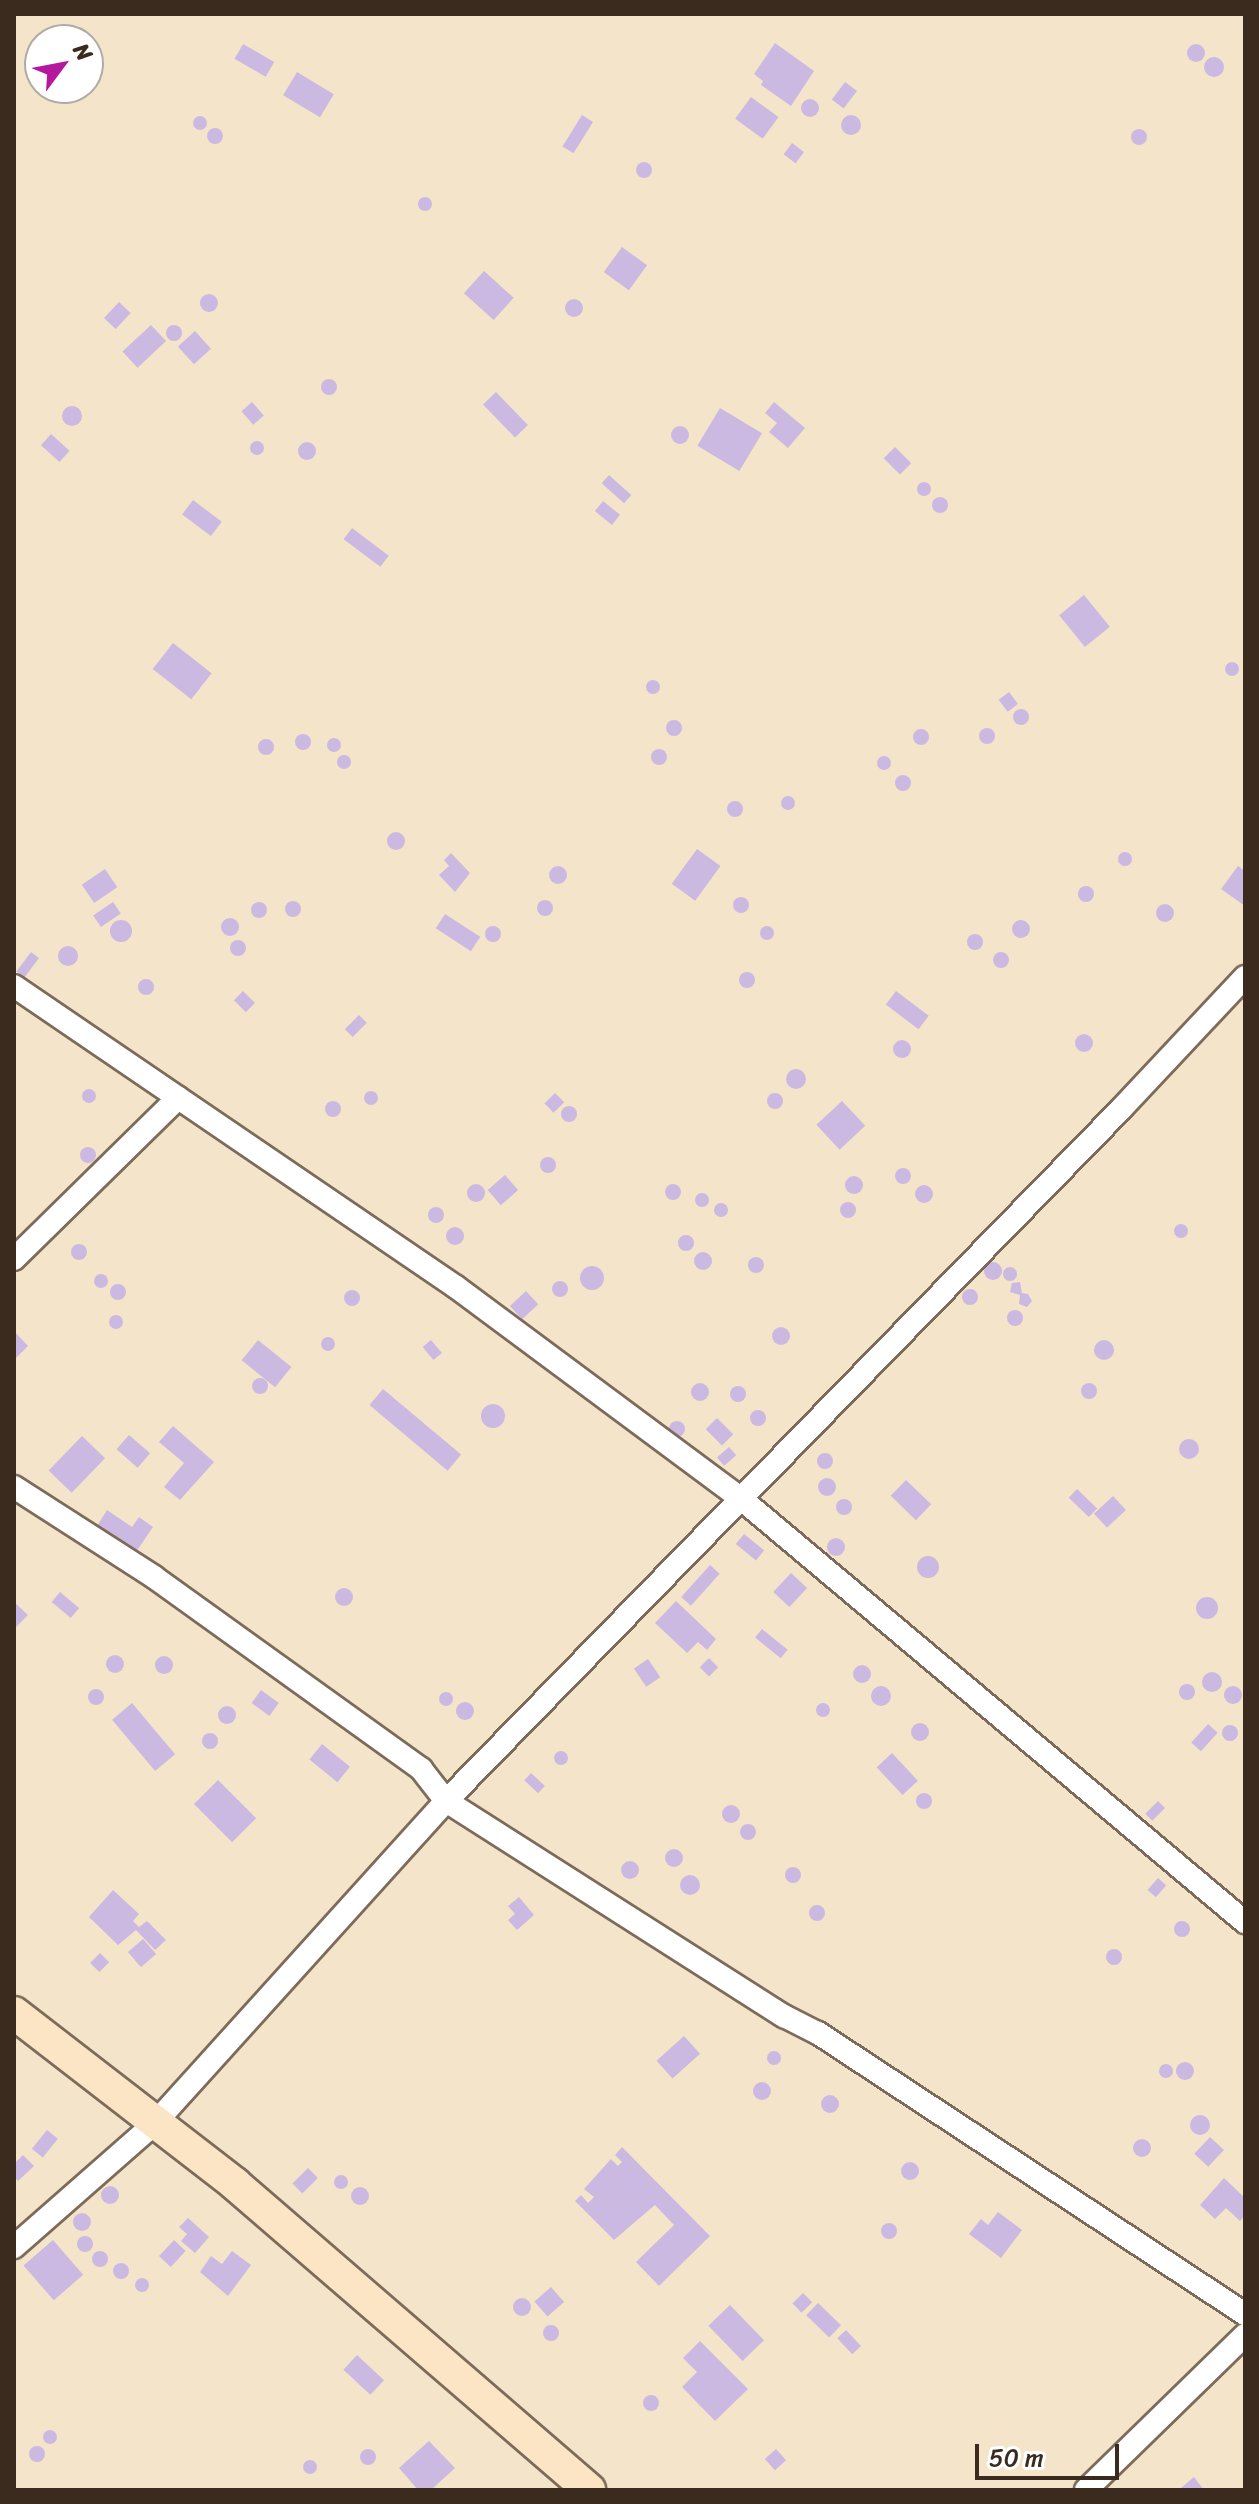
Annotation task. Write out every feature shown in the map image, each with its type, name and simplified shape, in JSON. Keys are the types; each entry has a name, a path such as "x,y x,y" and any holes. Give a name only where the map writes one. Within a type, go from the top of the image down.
{"street":[{"path":"14,2247 155,2123 446,1801 739,1497 1121,1109 1245,977"},
{"path":"14,986 456,1287 739,1497 1245,1922"},
{"path":"14,1259 178,1098"},
{"path":"14,1487 154,1577 421,1769 446,1801 784,2016 818,2033 1245,2314"},
{"path":"14,2013 235,2184 589,2490"},
{"path":"1086,2490 1245,2335"}],"building":[{"path":"775,43 814,71 791,106 761,85 763,81 754,74"},
{"path":"243,44 274,62 266,77 234,59"},
{"path":"1196,44 1205,53 1196,62 1187,53"},
{"path":"1214,57 1221,60 1224,67 1221,74 1214,77 1207,74 1204,67 1207,60"},
{"path":"297,72 334,94 320,117 283,95"},
{"path":"845,82 857,91 844,109 832,100"},
{"path":"751,97 779,117 763,139 735,119"},
{"path":"810,99 819,108 810,117 801,108"},
{"path":"582,115 593,122 573,153 562,146"},
{"path":"851,115 858,118 861,125 858,132 851,135 844,132 841,125 844,118"},
{"path":"200,116 207,123 200,130 193,123"},
{"path":"215,128 221,130 221,142 215,144 209,142 207,136 209,130"},
{"path":"1139,129 1145,131 1145,143 1139,145 1133,143 1131,137 1133,131"},
{"path":"792,143 804,152 796,163 784,154"},
{"path":"644,162 652,170 644,178 636,170"},
{"path":"425,197 432,204 425,211 418,204"},
{"path":"622,247 647,265 629,290 604,272"},
{"path":"484,271 514,298 494,320 464,293"},
{"path":"205,294 213,294 218,303 216,310 205,312 200,307 200,299"},
{"path":"570,299 578,299 583,308 581,315 570,317 565,312 565,304"},
{"path":"119,302 131,313 116,329 104,318"},
{"path":"151,325 166,341 137,368 122,352"},
{"path":"171,325 177,325 182,333 180,339 171,341 166,336 166,330"},
{"path":"195,331 211,349 194,364 178,346"},
{"path":"326,379 332,379 337,387 335,393 326,395 321,390 321,384"},
{"path":"496,392 528,425 515,438 483,405"},
{"path":"252,402 264,416 253,425 241,411"},
{"path":"774,402 805,428 788,448 769,432 777,423 765,413"},
{"path":"72,406 79,409 82,416 79,423 72,426 65,423 62,416 65,409"},
{"path":"720,408 762,433 739,471 697,446"},
{"path":"680,426 689,435 680,444 671,435"},
{"path":"51,434 70,451 60,462 41,445"},
{"path":"257,441 264,448 257,455 250,448"},
{"path":"307,442 316,451 307,460 298,451"},
{"path":"895,447 911,463 900,475 884,458"},
{"path":"609,475 631,495 624,503 602,483"},
{"path":"924,482 931,489 924,496 917,489"},
{"path":"940,497 946,499 946,511 940,513 934,511 932,505 934,499"},
{"path":"193,500 222,522 211,536 182,514"},
{"path":"603,501 620,515 612,525 595,511"},
{"path":"352,528 389,556 380,567 344,539"},
{"path":"1084,595 1110,627 1085,647 1059,615"},
{"path":"173,643 212,673 191,699 153,669"},
{"path":"1232,662 1239,669 1232,676 1225,669"},
{"path":"653,680 660,687 653,694 646,687"},
{"path":"1009,692 1018,704 1008,712 999,700"},
{"path":"1018,709 1024,709 1029,717 1027,723 1018,725 1013,720 1013,714"},
{"path":"674,720 680,722 680,734 674,736 668,734 666,728 668,722"},
{"path":"987,728 995,736 987,744 979,736"},
{"path":"921,729 929,737 921,745 913,737"},
{"path":"303,734 309,736 309,748 303,750 297,748 295,742 297,736"},
{"path":"334,738 341,745 334,752 327,745"},
{"path":"266,739 274,747 266,755 258,747"},
{"path":"659,749 667,757 659,765 651,757"},
{"path":"344,755 351,762 344,769 337,762"},
{"path":"884,756 891,763 884,770 877,763"},
{"path":"900,775 906,775 911,783 909,789 900,791 895,786 895,780"},
{"path":"788,796 795,803 788,810 781,803"},
{"path":"732,801 738,801 743,809 741,815 732,817 727,812 727,806"},
{"path":"396,832 405,841 396,850 387,841"},
{"path":"697,849 720,866 695,901 672,884"},
{"path":"1125,852 1132,859 1125,866 1118,859"},
{"path":"451,853 470,873 455,892 439,875 449,866 444,860"},
{"path":"554,866 562,866 567,875 565,882 554,884 549,879 549,871"},
{"path":"1238,866 1245,871 1245,906 1221,889"},
{"path":"105,869 117,887 94,903 82,885"},
{"path":"1086,886 1094,894 1086,902 1078,894"},
{"path":"741,897 747,899 747,911 741,913 735,911 733,905 735,899"},
{"path":"542,900 548,900 553,908 551,914 542,916 537,911 537,905"},
{"path":"293,901 299,903 299,915 293,917 287,915 285,909 287,903"},
{"path":"113,902 121,914 101,927 93,915"},
{"path":"259,902 267,910 259,918 251,910"},
{"path":"1165,904 1174,913 1165,922 1156,913"},
{"path":"445,914 480,937 471,951 436,928"},
{"path":"230,918 239,927 230,936 221,927"},
{"path":"121,920 129,923 132,931 129,939 121,942 113,939 110,931 113,923"},
{"path":"1021,920 1030,929 1021,938 1012,929"},
{"path":"493,926 501,934 493,942 485,934"},
{"path":"767,926 774,933 767,940 760,933"},
{"path":"975,934 981,936 981,948 975,950 969,948 967,942 969,936"},
{"path":"238,940 246,948 238,956 230,948"},
{"path":"68,946 75,949 78,956 75,963 68,966 61,963 58,956 61,949"},
{"path":"31,952 39,958 25,977 17,971"},
{"path":"1001,952 1009,960 1001,968 993,960"},
{"path":"744,972 750,972 755,980 753,986 744,988 739,983 739,977"},
{"path":"146,979 152,981 152,993 146,995 140,993 138,987 140,981"},
{"path":"243,991 255,1003 246,1012 234,1000"},
{"path":"896,991 929,1016 919,1029 886,1005"},
{"path":"359,1015 367,1023 353,1037 345,1029"},
{"path":"1080,1034 1088,1034 1093,1043 1091,1050 1080,1052 1075,1047 1075,1039"},
{"path":"902,1040 911,1049 902,1058 893,1049"},
{"path":"796,1069 803,1072 806,1079 803,1086 796,1089 789,1086 786,1079 789,1072"},
{"path":"89,1089 96,1096 89,1103 82,1096"},
{"path":"371,1091 378,1098 371,1105 364,1098"},
{"path":"555,1093 564,1102 554,1113 544,1104"},
{"path":"775,1093 783,1101 775,1109 767,1101"},
{"path":"330,1101 336,1101 341,1109 339,1115 330,1117 325,1112 325,1106"},
{"path":"842,1101 865,1126 840,1150 816,1125"},
{"path":"569,1106 577,1114 569,1122 561,1114"},
{"path":"88,1147 94,1149 94,1161 88,1163 82,1161 80,1155 82,1149"},
{"path":"545,1157 551,1157 556,1165 554,1171 545,1173 540,1168 540,1162"},
{"path":"903,1168 909,1170 909,1182 903,1184 897,1182 895,1176 897,1170"},
{"path":"505,1175 518,1190 501,1205 488,1190"},
{"path":"854,1176 863,1185 854,1194 845,1185"},
{"path":"476,1184 485,1193 476,1202 467,1193"},
{"path":"670,1184 676,1184 681,1192 679,1198 670,1200 665,1195 665,1189"},
{"path":"924,1185 933,1194 924,1203 915,1194"},
{"path":"702,1193 709,1200 702,1207 695,1200"},
{"path":"845,1202 851,1202 856,1210 854,1216 845,1218 840,1213 840,1207"},
{"path":"721,1203 728,1210 721,1217 714,1210"},
{"path":"433,1207 439,1207 444,1215 442,1221 433,1223 428,1218 428,1212"},
{"path":"1181,1224 1188,1231 1181,1238 1174,1231"},
{"path":"455,1227 464,1236 455,1245 446,1236"},
{"path":"686,1235 692,1237 692,1249 686,1251 680,1249 678,1243 680,1237"},
{"path":"76,1244 82,1244 87,1252 85,1258 76,1260 71,1255 71,1249"},
{"path":"699,1252 707,1252 712,1261 710,1268 699,1270 694,1265 694,1257"},
{"path":"756,1257 764,1265 756,1273 748,1265"},
{"path":"989,1262 997,1262 1002,1271 1000,1278 989,1280 984,1275 984,1267"},
{"path":"592,1266 600,1270 604,1278 600,1286 592,1290 584,1286 580,1278 584,1270"},
{"path":"1010,1267 1017,1274 1010,1281 1003,1274"},
{"path":"101,1274 108,1281 101,1288 94,1281"},
{"path":"557,1281 563,1281 568,1289 566,1295 557,1297 552,1292 552,1286"},
{"path":"1020,1282 1022,1293 1028,1294 1032,1301 1027,1307 1019,1304 1020,1295 1010,1292 1012,1283"},
{"path":"118,1284 126,1292 118,1300 110,1292"},
{"path":"970,1289 976,1291 976,1303 970,1305 964,1303 962,1297 964,1291"},
{"path":"352,1290 360,1298 352,1306 344,1298"},
{"path":"526,1291 538,1304 522,1319 510,1306"},
{"path":"1015,1310 1021,1312 1021,1324 1015,1326 1009,1324 1007,1318 1009,1312"},
{"path":"116,1315 123,1322 116,1329 109,1322"},
{"path":"781,1327 790,1336 781,1345 772,1336"},
{"path":"14,1331 28,1346 14,1360"},
{"path":"328,1337 335,1344 328,1351 321,1344"},
{"path":"258,1340 291,1367 275,1387 242,1360"},
{"path":"431,1340 442,1353 434,1360 423,1347"},
{"path":"1104,1340 1111,1343 1114,1350 1111,1357 1104,1360 1097,1357 1094,1350 1097,1343"},
{"path":"260,1378 268,1386 260,1394 252,1386"},
{"path":"700,1383 709,1392 700,1401 691,1392"},
{"path":"1089,1383 1097,1391 1089,1399 1081,1391"},
{"path":"738,1386 746,1394 738,1402 730,1394"},
{"path":"383,1389 461,1455 448,1471 370,1405"},
{"path":"493,1404 502,1407 505,1416 502,1425 493,1428 484,1425 481,1416 484,1407"},
{"path":"758,1410 766,1418 758,1426 750,1418"},
{"path":"717,1418 733,1434 722,1446 706,1429"},
{"path":"677,1421 685,1429 677,1437 669,1429"},
{"path":"173,1426 214,1462 180,1500 164,1487 184,1463 159,1442"},
{"path":"129,1435 150,1453 138,1468 117,1449"},
{"path":"82,1436 105,1458 72,1493 49,1471"},
{"path":"1189,1439 1196,1442 1199,1449 1196,1456 1189,1459 1182,1456 1179,1449 1182,1442"},
{"path":"729,1447 736,1455 724,1466 717,1457"},
{"path":"822,1453 828,1453 833,1461 831,1467 822,1469 817,1464 817,1458"},
{"path":"827,1478 836,1487 827,1496 818,1487"},
{"path":"906,1480 931,1504 916,1520 891,1496"},
{"path":"1077,1489 1097,1508 1089,1517 1069,1498"},
{"path":"1113,1496 1126,1510 1107,1528 1094,1514"},
{"path":"844,1499 850,1501 850,1513 844,1515 838,1513 836,1507 838,1501"},
{"path":"107,1510 132,1527 139,1517 153,1527 136,1552 97,1526"},
{"path":"744,1534 764,1550 756,1560 736,1544"},
{"path":"836,1538 845,1547 836,1556 827,1547"},
{"path":"928,1556 939,1567 928,1578 917,1567"},
{"path":"710,1565 720,1574 691,1606 681,1597"},
{"path":"791,1573 807,1588 789,1607 773,1592"},
{"path":"344,1588 353,1597 344,1606 335,1597"},
{"path":"60,1592 79,1608 71,1618 52,1602"},
{"path":"1207,1597 1218,1608 1207,1619 1196,1608"},
{"path":"676,1601 716,1639 707,1650 698,1642 687,1653 655,1623"},
{"path":"14,1602 28,1615 14,1629"},
{"path":"762,1629 788,1650 781,1658 755,1638"},
{"path":"111,1655 119,1655 124,1664 122,1671 111,1673 106,1668 106,1660"},
{"path":"164,1656 173,1665 164,1674 155,1665"},
{"path":"709,1658 718,1667 709,1676 700,1667"},
{"path":"648,1659 660,1677 646,1687 634,1669"},
{"path":"858,1665 866,1665 871,1674 869,1681 858,1683 853,1678 853,1670"},
{"path":"1212,1672 1219,1675 1222,1682 1219,1689 1212,1692 1205,1689 1202,1682 1205,1675"},
{"path":"1184,1684 1190,1684 1195,1692 1193,1698 1184,1700 1179,1695 1179,1689"},
{"path":"881,1686 888,1689 891,1696 888,1703 881,1706 874,1703 871,1696 874,1689"},
{"path":"1233,1686 1242,1695 1233,1704 1224,1695"},
{"path":"96,1689 104,1697 96,1705 88,1697"},
{"path":"261,1690 279,1703 269,1716 252,1703"},
{"path":"446,1692 453,1699 446,1706 439,1699"},
{"path":"465,1702 474,1711 465,1720 456,1711"},
{"path":"132,1703 175,1754 155,1771 112,1720"},
{"path":"823,1703 830,1710 823,1717 816,1710"},
{"path":"227,1706 236,1715 227,1724 218,1715"},
{"path":"920,1723 929,1732 920,1741 911,1732"},
{"path":"1208,1724 1218,1733 1201,1751 1191,1743"},
{"path":"1227,1725 1233,1725 1238,1733 1236,1739 1227,1741 1222,1736 1222,1730"},
{"path":"210,1733 216,1735 216,1747 210,1749 204,1747 202,1741 204,1735"},
{"path":"322,1744 350,1767 337,1782 309,1760"},
{"path":"561,1751 568,1758 561,1765 554,1758"},
{"path":"892,1753 918,1781 903,1795 877,1767"},
{"path":"531,1773 545,1786 538,1793 524,1780"},
{"path":"218,1780 256,1818 232,1842 194,1804"},
{"path":"924,1793 930,1795 930,1807 924,1809 918,1807 916,1801 918,1795"},
{"path":"1158,1801 1165,1808 1152,1821 1145,1814"},
{"path":"731,1805 740,1814 731,1823 722,1814"},
{"path":"745,1824 751,1824 756,1832 754,1838 745,1840 740,1835 740,1829"},
{"path":"674,1849 683,1858 674,1867 665,1858"},
{"path":"630,1861 639,1870 630,1879 621,1870"},
{"path":"793,1867 799,1869 799,1881 793,1883 787,1881 785,1875 787,1869"},
{"path":"690,1875 697,1878 700,1885 697,1892 690,1895 683,1892 680,1885 683,1878"},
{"path":"1158,1878 1166,1885 1156,1897 1148,1890"},
{"path":"113,1890 139,1914 133,1921 139,1927 147,1921 166,1940 155,1950 136,1930 118,1945 89,1917"},
{"path":"519,1897 534,1915 517,1930 508,1920 515,1914 508,1906"},
{"path":"817,1905 825,1913 817,1921 809,1913"},
{"path":"1179,1921 1185,1921 1190,1929 1188,1935 1179,1937 1174,1932 1174,1926"},
{"path":"143,1939 156,1954 141,1967 128,1952"},
{"path":"1114,1949 1122,1957 1114,1965 1106,1957"},
{"path":"100,1953 109,1962 99,1972 90,1963"},
{"path":"684,2036 700,2054 673,2079 657,2061"},
{"path":"774,2051 781,2058 774,2065 767,2058"},
{"path":"1185,2062 1194,2071 1185,2080 1176,2071"},
{"path":"1166,2064 1173,2071 1166,2078 1159,2071"},
{"path":"762,2082 771,2091 762,2100 753,2091"},
{"path":"830,2095 837,2097 837,2111 830,2113 823,2111 821,2104 823,2097"},
{"path":"1200,2115 1207,2118 1210,2125 1207,2132 1200,2135 1193,2132 1190,2125 1193,2118"},
{"path":"47,2130 58,2139 43,2157 32,2149"},
{"path":"1210,2137 1224,2150 1208,2167 1194,2154"},
{"path":"1142,2139 1151,2148 1142,2157 1133,2148"},
{"path":"622,2147 710,2236 659,2286 636,2262 674,2225 655,2205 614,2240 575,2201 581,2195 588,2203 594,2197 584,2189 611,2159 618,2166 622,2162 615,2155"},
{"path":"23,2155 34,2166 18,2181 14,2177 14,2164"},
{"path":"910,2162 919,2171 910,2180 901,2171"},
{"path":"308,2168 318,2178 302,2193 292,2184"},
{"path":"341,2175 348,2182 341,2189 334,2182"},
{"path":"1224,2178 1245,2198 1245,2215 1240,2221 1226,2208 1215,2219 1200,2205"},
{"path":"110,2186 119,2195 110,2204 101,2195"},
{"path":"360,2187 369,2196 360,2205 351,2196"},
{"path":"998,2212 1022,2230 1001,2258 969,2234 981,2219 988,2225"},
{"path":"82,2213 91,2222 82,2231 73,2222"},
{"path":"188,2218 209,2237 195,2253 181,2241 187,2234 179,2227"},
{"path":"886,2223 892,2223 897,2231 895,2237 886,2239 881,2234 881,2228"},
{"path":"85,2236 93,2244 85,2252 77,2244"},
{"path":"53,2240 83,2275 54,2300 24,2266"},
{"path":"174,2240 186,2251 171,2267 159,2256"},
{"path":"100,2251 106,2253 106,2265 100,2267 94,2265 92,2259 94,2253"},
{"path":"232,2251 251,2265 228,2296 200,2272 211,2256 222,2264"},
{"path":"121,2263 127,2265 127,2277 121,2279 115,2277 113,2271 115,2265"},
{"path":"142,2278 149,2285 142,2292 135,2285"},
{"path":"551,2287 564,2302 548,2317 534,2301"},
{"path":"803,2293 812,2302 802,2313 792,2304"},
{"path":"522,2298 531,2307 522,2316 513,2307"},
{"path":"818,2303 841,2325 829,2337 806,2315"},
{"path":"730,2305 764,2340 742,2361 708,2326"},
{"path":"548,2325 554,2325 559,2333 557,2339 548,2341 543,2336 543,2330"},
{"path":"846,2330 861,2346 852,2354 837,2338"},
{"path":"700,2341 748,2389 715,2421 682,2387 697,2372 683,2358"},
{"path":"357,2355 384,2380 370,2395 343,2370"},
{"path":"651,2395 659,2403 651,2411 643,2403"},
{"path":"50,2430 57,2437 50,2444 43,2437"},
{"path":"429,2441 455,2468 431,2490 418,2490 399,2468"},
{"path":"34,2446 40,2446 45,2454 43,2460 34,2462 29,2457 29,2451"},
{"path":"365,2449 371,2449 376,2457 374,2463 365,2465 360,2460 360,2454"},
{"path":"776,2449 786,2460 775,2470 765,2459"},
{"path":"310,2460 317,2467 310,2474 303,2467"},
{"path":"1194,2477 1204,2490 1182,2490 1181,2488"}]}
